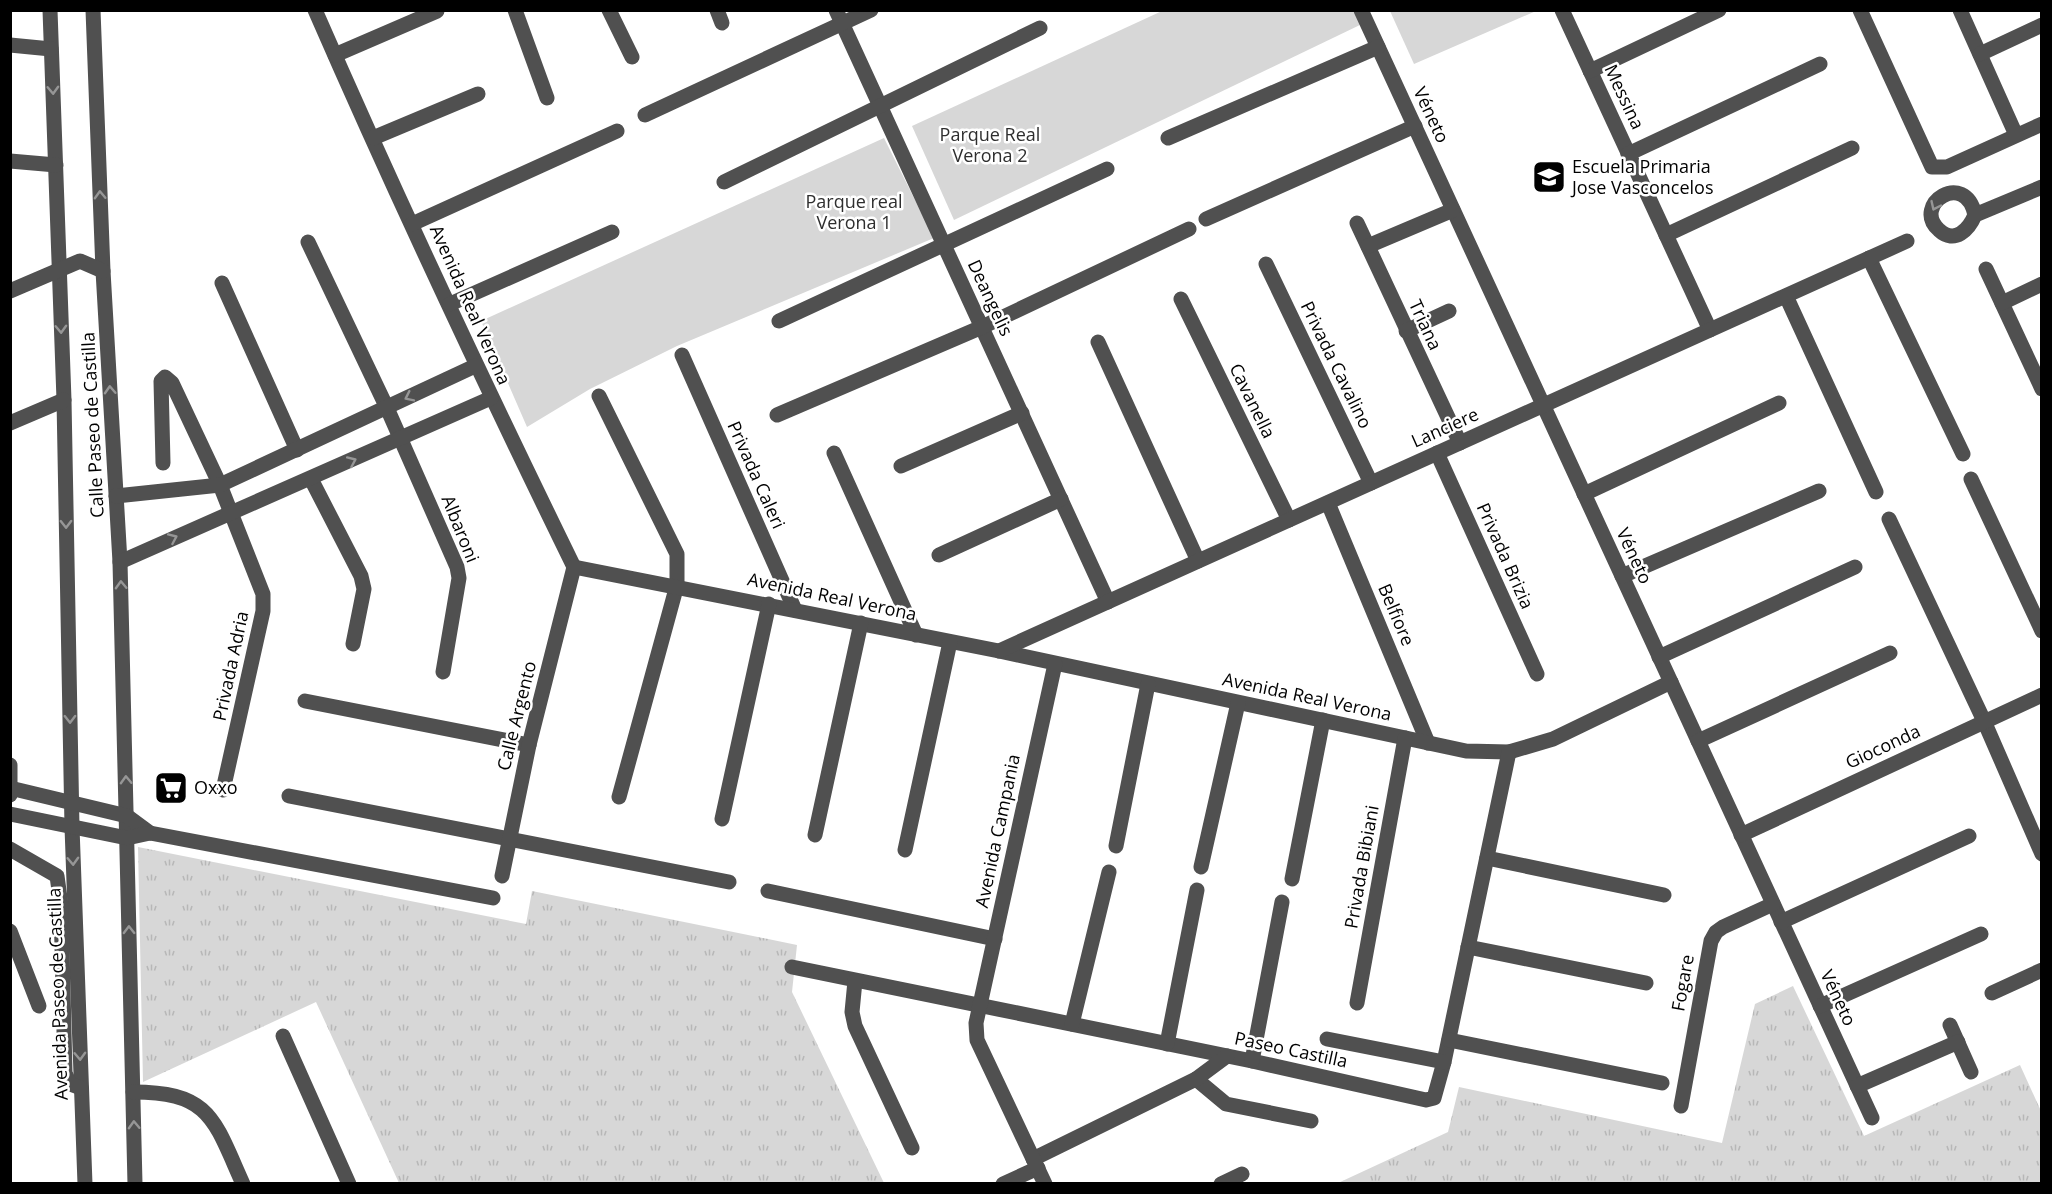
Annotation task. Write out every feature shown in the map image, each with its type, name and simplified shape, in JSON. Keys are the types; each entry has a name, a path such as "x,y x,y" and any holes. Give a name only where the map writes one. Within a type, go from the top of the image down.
{"street":[{"name":"Calle Paseo de Castilla","path":"50,10 64,400 72,803"},
{"name":"Calle Paseo de Castilla","path":"93,10 103,271 120,562 127,838"},
{"name":"Avenida Real Verona","path":"315,10 450,304 475,366 574,567 677,585 999,651 1466,751 1509,752 1553,739 1671,682"},
{"path":"514,10 547,98"},
{"path":"609,10 632,57"},
{"path":"645,115 839,17 871,10"},
{"name":"Véneto","path":"1361,10 1872,1118"},
{"name":"Messina","path":"1562,10 1710,330"},
{"path":"1590,71 1719,10"},
{"path":"1860,10 1932,167 1947,167 2042,124"},
{"path":"1960,10 2016,135"},
{"path":"334,55 437,11"},
{"name":"Deangelis","path":"839,17 1108,602"},
{"path":"1980,54 2042,25"},
{"path":"724,182 1040,28"},
{"path":"10,45 51,49"},
{"path":"1168,138 1378,47"},
{"path":"1628,154 1820,64"},
{"path":"373,138 478,94"},
{"path":"1206,219 1415,126"},
{"path":"412,224 617,131"},
{"path":"1666,235 1852,148"},
{"path":"10,161 56,165"},
{"path":"779,321 1107,169"},
{"path":"1975,215 2042,187"},
{"path":"1368,246 1453,210"},
{"name":"Triana","path":"1356,223 1460,443"},
{"path":"777,415 982,327 1189,229"},
{"path":"450,304 612,232"},
{"name":"Lanciere","path":"999,651 1907,241"},
{"name":"Albaroni","path":"308,242 387,408 457,567 459,578 443,672"},
{"path":"1869,258 1963,454"},
{"path":"10,291 80,261 89,262 103,271"},
{"name":"Privada Cavalino","path":"1266,264 1371,483"},
{"path":"1986,269 2041,386"},
{"path":"222,283 297,450"},
{"path":"2002,303 2042,284"},
{"path":"1786,296 1876,492"},
{"name":"Cavanella","path":"1181,299 1289,520"},
{"path":"1406,332 1449,311"},
{"path":"1098,342 1198,561"},
{"name":"Privada Caleri","path":"682,355 795,610"},
{"path":"116,496 220,485 475,366"},
{"name":"Privada Adria","path":"164,463 161,381 165,377 172,383 220,485 263,594 263,611 223,790"},
{"path":"599,396 676,554 677,585 619,797"},
{"path":"120,562 401,440 490,398"},
{"path":"10,423 64,400"},
{"path":"1584,494 1779,403"},
{"path":"901,466 1022,413"},
{"path":"834,453 916,635"},
{"name":"Privada Brizia","path":"1437,453 1537,674"},
{"path":"311,479 361,576 364,589 353,644"},
{"path":"1971,479 2042,631"},
{"path":"1622,576 1819,490"},
{"path":"939,555 1061,499"},
{"name":"Belfiore","path":"1328,502 1428,742"},
{"path":"1889,519 1984,722 2042,854"},
{"name":"Calle Argento","path":"502,876 529,745 574,567"},
{"path":"1659,657 1855,567"},
{"path":"722,819 769,604"},
{"path":"815,835 861,623"},
{"path":"905,850 950,642"},
{"path":"1698,741 1890,653"},
{"name":"Avenida Campania","path":"1045,1184 977,1040 976,1023 1055,664"},
{"path":"1116,846 1148,684"},
{"name":"Gioconda","path":"1741,835 2042,695"},
{"path":"305,701 529,745"},
{"path":"1201,867 1238,703"},
{"path":"1292,879 1323,720"},
{"name":"Privada Bibiani","path":"1357,1003 1405,738"},
{"name":"Paseo Castilla","path":"792,967 1252,1061 1426,1100 1434,1098 1449,1040 1509,752"},
{"path":"10,765 10,795"},
{"path":"11,788 127,816 150,833"},
{"path":"289,796 729,882"},
{"path":"46,822 51,798"},
{"name":"Avenida Paseo de Castilla","path":"72,803 85,1184"},
{"path":"10,814 127,838 150,833 493,898"},
{"path":"1781,922 1969,837"},
{"path":"127,838 135,1184"},
{"path":"10,849 57,876 61,905 65,1073 70,1084 81,1088"},
{"path":"1487,858 1664,895"},
{"path":"1072,1024 1109,872"},
{"path":"1167,1044 1197,890"},
{"path":"768,891 995,939"},
{"path":"1252,1061 1282,902"},
{"name":"Fogare","path":"1681,1106 1711,941 1716,932 1723,927 1773,904"},
{"path":"10,932 39,1006"},
{"path":"1820,1006 1981,934"},
{"path":"1468,947 1646,983"},
{"path":"1992,993 2040,975"},
{"path":"855,981 852,1012 855,1026 912,1148"},
{"path":"1950,1025 1971,1072"},
{"path":"284,1036 349,1184"},
{"path":"1327,1039 1444,1062"},
{"path":"1449,1040 1662,1083"},
{"path":"1857,1086 1958,1042"},
{"path":"1003,1184 1035,1163 1196,1079 1227,1056"},
{"path":"1196,1079 1226,1104 1311,1121"},
{"path":"133,1092 163,1092 182,1096 202,1108 217,1126 243,1184"},
{"path":"1221,1184 1242,1174"}],"green space":[{"name":"Parque Real Verona 2","path":"1162,11 1355,11 1362,24 954,220 912,126"},
{"path":"1390,11 1536,11 1414,64"},
{"name":"Parque real Verona 1","path":"884,138 934,238 677,346 590,389 527,427 481,321"},
{"path":"138,847 526,924 532,891 797,945 792,992 884,1183 399,1183 316,1002 143,1082"},
{"path":"1793,986 1864,1136 2020,1065 2041,1111 2041,1183 1338,1183 1448,1132 1459,1087 1722,1143 1755,1004"}],"place":[{"name":"Escuela Primaria Jose Vasconcelos","path":"1549,177"},
{"name":"Oxxo","path":"171,788"}]}
